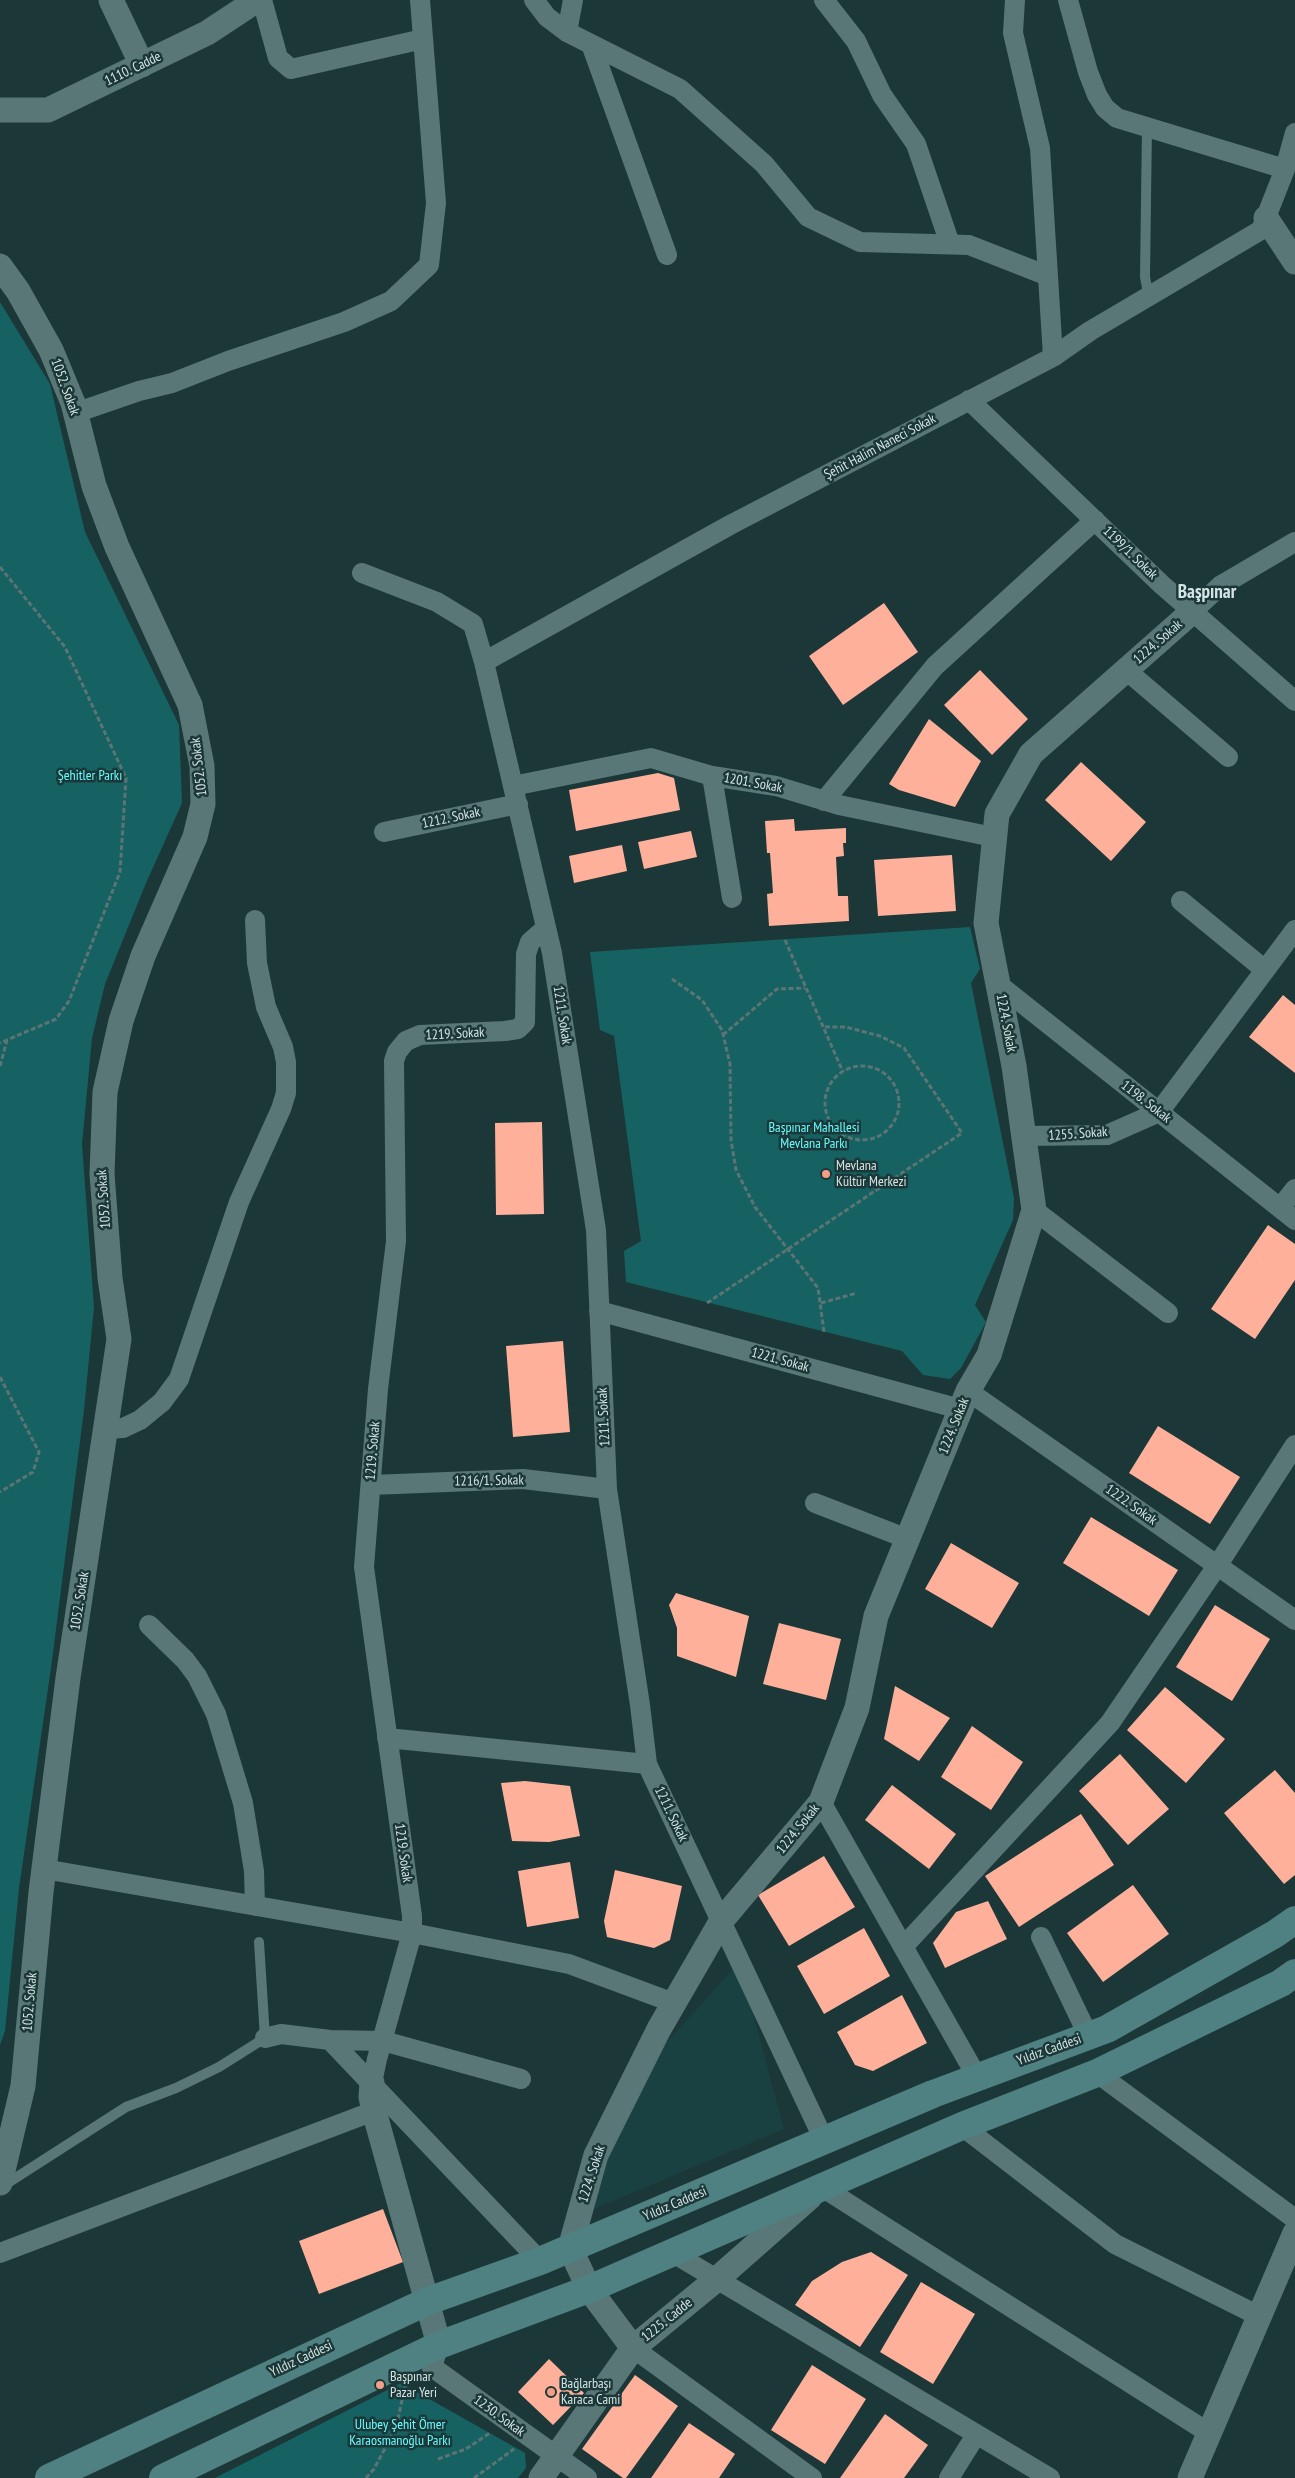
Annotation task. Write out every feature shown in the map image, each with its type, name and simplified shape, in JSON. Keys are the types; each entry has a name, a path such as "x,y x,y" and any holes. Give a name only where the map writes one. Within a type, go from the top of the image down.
{"main road":[{"name":"Yıldız Caddesi","path":"49,2478 428,2301 540,2261 977,2077 1107,2028 1275,1934 1295,1920"},
{"path":"163,2478 439,2345 590,2289 962,2126 1097,2073 1281,1983 1295,1973"}],"street":[{"path":"111,0 142,65"},
{"name":"1110. Cadde","path":"0,110 48,110 207,33 257,0"},
{"path":"262,0 278,58 291,69 423,39"},
{"path":"75,413 139,391 172,383 228,361 344,322 391,300 429,265 436,202 420,0"},
{"path":"534,0 547,17 567,32 680,89 764,164 808,217 860,242 969,245 1048,276"},
{"path":"567,32 573,0"},
{"path":"824,0 856,42 882,95 916,144 950,244"},
{"path":"1015,0 1013,33 1040,148 1053,357"},
{"path":"1068,0 1088,72 1105,108 1117,118 1285,169"},
{"path":"591,44 667,255"},
{"name":"Şehit Halim Naneci Sokak","path":"484,662 730,525 1053,357 1090,331 1149,298 1261,230 1285,169 1295,133"},
{"path":"1266,218 1295,262"},
{"name":"1052. Sokak","path":"0,266 18,291 51,350 75,413 94,486 117,546 190,705 202,766 203,804 195,837 143,956 121,1021 105,1092 102,1174 110,1278 119,1339 68,1678 44,1869 23,2086 0,2183"},
{"name":"1199/1. Sokak","path":"969,400 1161,584 1295,701"},
{"path":"824,801 934,666 1095,520"},
{"path":"1194,611 1220,586 1295,542"},
{"name":"1211. Sokak","path":"362,573 437,602 473,624 484,662 546,928 596,1230 608,1489 647,1764 824,2140"},
{"name":"1224. Sokak","path":"570,2248 596,2155 674,2003 722,1920 821,1802 856,1708 876,1616 964,1400 990,1355 1034,1210 1014,1066 986,922 993,837 997,814 1031,754 1194,611"},
{"path":"1126,670 1228,757"},
{"name":"1201. Sokak","path":"515,795 651,758 712,776 776,786 824,801 993,837"},
{"path":"712,776 732,898"},
{"name":"1212. Sokak","path":"384,832 515,795"},
{"path":"1181,901 1265,970"},
{"path":"106,1430 123,1428 140,1420 162,1402 179,1379 239,1202 286,1094 286,1062 283,1047 266,1007 257,963 255,920"},
{"name":"1219. Sokak","path":"372,2082 412,1933 412,1916 364,1567 378,1389 396,1242 394,1061 397,1052 406,1041 420,1035 505,1031 518,1028 526,1022 526,954 530,942 546,928"},
{"path":"1159,1112 1295,930"},
{"name":"1198. Sokak","path":"998,984 1288,1214"},
{"name":"1255. Sokak","path":"1024,1136 1107,1135 1159,1112"},
{"path":"1288,1214 1295,1190"},
{"path":"1034,1210 1168,1313"},
{"name":"1221. Sokak","path":"599,1311 964,1400"},
{"name":"1222. Sokak","path":"964,1400 1217,1566 1295,1620"},
{"path":"903,1947 1110,1723 1217,1566 1295,1445"},
{"name":"1216/1. Sokak","path":"370,1484 523,1479 608,1489"},
{"path":"815,1503 908,1538"},
{"path":"149,1625 185,1660 201,1682 216,1714 243,1803 254,1871 254,1906"},
{"path":"387,1738 647,1764"},
{"path":"821,1802 977,2077"},
{"path":"44,1869 412,1933 569,1964 674,2003"},
{"path":"1041,1937 1088,2035"},
{"path":"265,2038 281,2034 330,2040 383,2040 521,2079"},
{"path":"330,2040 372,2082 540,2261"},
{"path":"1097,2073 1295,2219"},
{"path":"372,2082 371,2097 374,2111 439,2345"},
{"path":"0,2253 374,2111"},
{"path":"962,2126 1115,2244 1260,2316"},
{"path":"822,2187 1209,2433"},
{"name":"1225. Cadde","path":"541,2478 557,2458 633,2348 717,2279 822,2187"},
{"path":"1190,2478 1260,2316 1287,2273 1295,2233"},
{"path":"570,2248 590,2289 633,2348 812,2478"},
{"path":"673,2252 1050,2478"},
{"name":"1230. Sokak","path":"439,2345 432,2367 587,2478"},
{"path":"949,2478 976,2435"}],"lane":[{"path":"1147,126 1145,277 1149,298"},
{"path":"0,2188 126,2107 176,2088 219,2067 265,2038 259,1942"}],"path":[{"path":"0,567 65,647 126,778 120,872 69,1001 56,1019 0,1043"},
{"path":"785,940 842,1072"},
{"path":"672,979 702,1000 723,1035 730,1064 731,1140 736,1170 755,1207 789,1248 818,1288 824,1332"},
{"path":"723,1035 777,989 806,988"},
{"path":"707,1303 962,1133 904,1048 880,1036 846,1027 822,1026"},
{"path":"0,1066 7,1040"},
{"path":"859,1067 876,1069 886,1075 894,1084 898,1095 897,1112 890,1128 881,1136 868,1140 856,1140 844,1136 833,1128 827,1117 824,1104 826,1091 832,1080 842,1072 859,1067"},
{"path":"821,1303 856,1293"},
{"path":"0,1377 39,1452 32,1472 0,1492"},
{"path":"366,2478 374,2469 396,2428 412,2358"},
{"path":"438,2459 466,2449 490,2433"},
{"path":"474,2478 516,2448"}],"shaded area":[{"path":"734,1968 743,1976 784,2129 594,2209 611,2141 660,2050"}],"green space":[{"name":"Şehitler Parkı","path":"0,302 50,384 85,532 179,725 182,803 146,883 105,984 92,1038 82,1144 94,1307 84,1410 51,1668 19,1888 5,2031 0,2045"},
{"name":"Başpınar Mahallesi Mevlana Parkı","path":"970,927 980,969 971,983 1014,1198 1013,1220 975,1305 986,1322 961,1368 950,1379 923,1375 902,1351 626,1282 624,1251 641,1241 614,1036 600,1030 590,952"},
{"name":"Ulubey Şehit Ömer Karaosmanoğlu Parkı","path":"401,2383 525,2453 526,2468 518,2478 215,2478"}],"building":[{"path":"884,603 918,652 843,705 809,656"},
{"path":"980,670 1028,719 992,755 944,705"},
{"path":"929,719 981,761 955,807 899,790 889,784"},
{"path":"1081,762 1146,822 1111,861 1045,800"},
{"path":"658,773 674,778 680,810 576,831 569,790"},
{"path":"794,819 795,831 846,828 846,843 843,843 844,856 836,857 838,896 848,896 849,921 769,926 767,894 773,893 770,853 767,853 765,821"},
{"path":"691,831 697,857 644,869 638,842"},
{"path":"622,845 627,871 574,883 569,856"},
{"path":"952,855 956,911 878,916 874,860"},
{"path":"1283,995 1295,1005 1295,1073 1249,1037"},
{"path":"542,1122 544,1214 496,1215 495,1123"},
{"path":"1268,1225 1295,1244 1295,1280 1255,1339 1211,1309"},
{"path":"563,1341 570,1432 513,1437 506,1346"},
{"path":"1158,1426 1240,1477 1210,1524 1129,1473"},
{"path":"1091,1517 1178,1570 1149,1616 1063,1563"},
{"path":"951,1543 1019,1583 992,1628 925,1589"},
{"path":"676,1593 749,1616 736,1677 677,1656 677,1628 669,1605"},
{"path":"1215,1605 1270,1639 1232,1701 1176,1667"},
{"path":"779,1623 841,1639 826,1700 763,1684"},
{"path":"895,1686 950,1718 919,1761 884,1739"},
{"path":"1165,1687 1225,1739 1186,1783 1127,1730"},
{"path":"972,1726 1023,1762 991,1810 941,1777"},
{"path":"1120,1754 1169,1809 1128,1845 1079,1791"},
{"path":"1275,1770 1295,1793 1295,1875 1284,1884 1224,1813"},
{"path":"525,1781 570,1786 580,1836 549,1842 512,1841 501,1783"},
{"path":"892,1785 956,1834 929,1869 865,1820"},
{"path":"1081,1814 1114,1865 1019,1927 985,1876"},
{"path":"824,1856 855,1907 789,1946 758,1895"},
{"path":"570,1862 579,1918 527,1927 518,1871"},
{"path":"615,1870 682,1886 670,1940 654,1948 607,1937 604,1921"},
{"path":"1133,1885 1169,1934 1103,1982 1067,1933"},
{"path":"988,1901 1007,1939 945,1968 933,1943 956,1912"},
{"path":"864,1928 890,1976 824,2014 797,1966"},
{"path":"902,1995 927,2043 873,2071 855,2065 837,2032"},
{"path":"383,2209 403,2262 319,2294 299,2241"},
{"path":"871,2252 908,2275 860,2347 795,2305 812,2281 842,2262"},
{"path":"921,2282 975,2314 933,2384 880,2352"},
{"name":"Bağlarbaşı Karaca Cami","path":"549,2359 584,2393 553,2425 518,2392"},
{"path":"812,2365 866,2399 825,2464 771,2430"},
{"path":"635,2375 678,2406 626,2478 623,2478 582,2449"},
{"path":"885,2414 928,2445 904,2478 840,2478"},
{"path":"689,2423 735,2454 719,2478 651,2478"}],"place":[{"name":"Mevlana Kültür Merkezi","path":"826,1174"},
{"name":"Başpınar Pazar Yeri","path":"380,2385"},
{"name":"Bağlarbaşı Karaca Cami","path":"551,2392"}],"district":[{"name":"Başpınar","path":"1207,593"}]}
